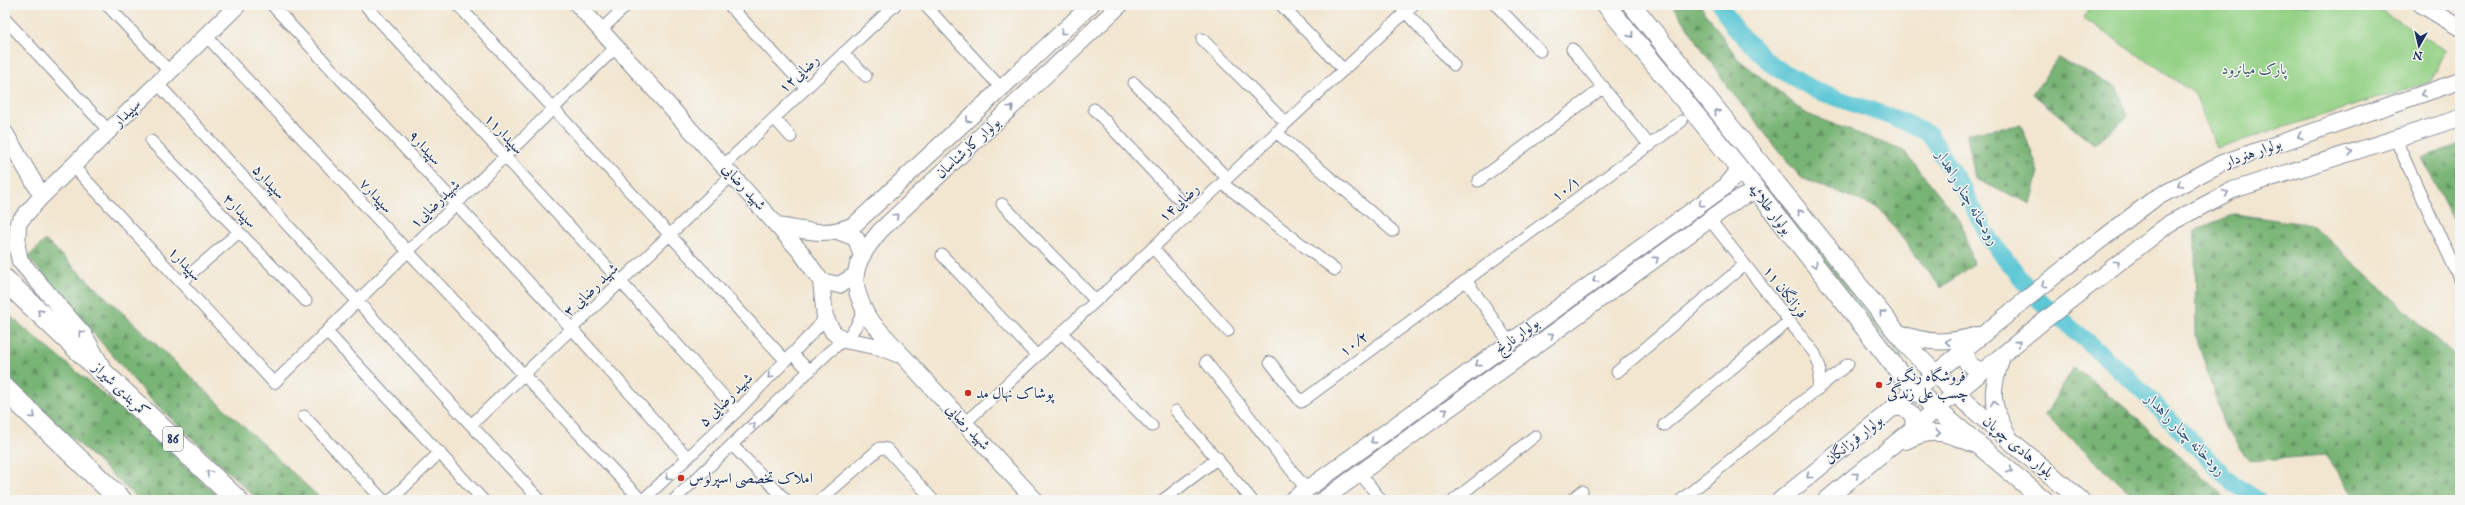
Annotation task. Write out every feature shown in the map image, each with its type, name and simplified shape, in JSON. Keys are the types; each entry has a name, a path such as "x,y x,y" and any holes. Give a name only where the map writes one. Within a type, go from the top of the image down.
{"highway":[{"name":"کمربندی شیراز","path":"5,280 237,500"},
{"path":"5,389 121,500"}],"main road":[{"name":"شهید رضایی","path":"578,5 800,251 821,281 825,317 833,332 844,340 880,347 900,355"},
{"name":"بولوار کارشناسان","path":"778,226 816,233 840,232 854,225 1091,5"},
{"name":"بولوار کارشناسان","path":"854,276 861,254 880,231 1120,5"},
{"name":"بولوار طلائیه","path":"1606,5 1740,169 1890,360 1916,390 1937,410"},
{"name":"بولوار طلائیه","path":"1632,5 1903,339 1955,395"},
{"path":"2422,5 2459,28"},
{"name":"سپیدار","path":"12,225 109,132 157,83 207,37 231,8"},
{"name":"بولوار هنردار","path":"2021,304 2067,266 2154,199 2187,180 2222,163 2455,85"},
{"name":"بولوار هنردار","path":"2040,324 2086,286 2170,223 2201,205 2233,190 2268,178 2460,118"},
{"path":"5,133 42,196"},
{"name":"بولوار نارنج","path":"1292,500 1418,407 1726,186 1740,169"},
{"path":"1726,186 1736,189 1738,200"},
{"name":"بولوار نارنج","path":"1323,500 1738,200 1756,191"},
{"path":"865,216 863,222 866,230 869,232 880,231"},
{"path":"12,225 20,261 84,335 108,378"},
{"path":"840,232 856,238 861,254"},
{"path":"800,251 804,241 816,233"},
{"path":"821,281 839,284 854,276 863,309"},
{"name":"بولوار فرزانگان","path":"1780,500 2021,304"},
{"name":"شهید رضایی","path":"863,309 868,319 900,355 965,423 1035,500"},
{"name":"بولوار فرزانگان","path":"1826,500 2040,324"},
{"path":"1890,360 1895,363 1905,360 1909,356 1903,339 1953,342 1985,333"},
{"path":"1966,348 1967,363 1972,368 1986,369"},
{"path":"2002,356 1992,391 1995,410 2010,438"},
{"name":"بلوار هادی چوپان","path":"1955,395 2010,438 2080,500"},
{"path":"1418,407 1429,423"},
{"path":"1892,409 1898,407 1910,412 1914,417 1912,430"},
{"name":"بلوار هادی چوپان","path":"1937,410 1963,430 2044,500"},
{"path":"1963,430 1961,424 1963,418 1968,413 1980,415"},
{"path":"1889,449 1920,434 1937,432 1954,436 1986,450"}],"street":[{"path":"107,5 170,72"},
{"name":"سپیدار۹","path":"272,5 572,329 688,458"},
{"name":"سپیدار۱۱","path":"365,5 622,282 737,411"},
{"path":"458,5 671,234 789,357 810,371"},
{"path":"601,30 627,5"},
{"path":"729,5 806,88"},
{"path":"925,5 1002,89"},
{"path":"1281,5 1344,70"},
{"path":"1496,5 1540,51"},
{"name":"رضایی۱۲","path":"728,170 774,118 844,53 889,7"},
{"path":"1406,7 1454,64"},
{"name":"رضایی۱۴","path":"965,423 1344,70 1406,7"},
{"path":"5,19 109,132"},
{"name":"سپیدار۷","path":"207,37 642,500"},
{"path":"1202,39 1286,123"},
{"name":"شهیدرضایی۱","path":"274,383 457,205 616,47"},
{"path":"1572,49 1650,146"},
{"path":"844,53 866,76"},
{"name":"سپیدار۵","path":"157,83 359,300 540,500"},
{"path":"1134,83 1225,181 1335,270"},
{"path":"1478,180 1604,87"},
{"path":"1094,109 1191,212"},
{"path":"774,118 791,137"},
{"name":"۱۰/۱","path":"1466,280 1682,121"},
{"path":"1276,132 1393,231"},
{"path":"2395,138 2460,280"},
{"name":"سپیدار۳","path":"151,141 306,302"},
{"name":"سپیدار۱","path":"73,166 274,383"},
{"name":"شهید رضایی ۳","path":"471,425 671,234 728,170"},
{"path":"1002,204 1096,301"},
{"name":"فرزانگان ۱۱","path":"1710,220 1815,354 1820,372 1818,388"},
{"path":"181,282 240,232"},
{"path":"1153,248 1228,331"},
{"path":"942,255 1037,356"},
{"path":"1617,372 1744,265"},
{"path":"1466,280 1509,342"},
{"name":"۱۰/۲","path":"1270,362 1301,402 1466,280"},
{"path":"674,500 844,340 858,325 863,309"},
{"name":"شهید رضایی ۵","path":"642,500 737,411 825,317"},
{"path":"1664,424 1789,321"},
{"path":"327,332 483,500"},
{"path":"1062,333 1152,426"},
{"path":"1206,362 1307,490"},
{"path":"1680,500 1848,364"},
{"path":"1176,411 1218,458 1251,499"},
{"path":"304,416 383,500"},
{"path":"1454,500 1535,436"},
{"path":"732,445 786,500"},
{"path":"820,500 880,448 884,448 932,500"},
{"path":"391,500 440,452"},
{"path":"1163,500 1218,458"},
{"path":"1360,473 1381,500"},
{"path":"1571,500 1582,491"}],"green space":[{"path":"1615,5 1621,5 1663,52 1903,357 1900,357"},
{"path":"1673,5 1700,5 1738,59 1807,114 1904,151 1961,221 1973,264 1941,288 1879,208 1801,178 1729,89"},
{"name":"پارک میانرود","path":"2091,5 2372,5 2446,51 2430,82 2217,148 2194,93 2084,18"},
{"path":"2058,58 2118,88 2127,116 2095,145 2033,94"},
{"path":"2021,125 2039,172 2031,204 1975,179 1967,133"},
{"path":"2460,144 2460,233 2421,158"},
{"path":"2235,214 2312,225 2460,360 2460,500 2357,500 2325,455 2249,461 2225,428 2196,336 2195,230"},
{"path":"45,240 322,500 258,500 150,399 28,257"},
{"path":"5,312 156,438 222,500 139,500 5,375"},
{"path":"2074,367 2123,406 2222,494 2224,500 2138,500 2045,415"}],"waterway":[{"name":"رودخانه چنار راهدار","path":"1721,5 1734,28 1773,66 1817,91 1905,122 1930,135 1965,192 1990,240 2040,301 2128,377 2233,484 2258,500"}],"place":[{"name":"فروشگاه رنگ و چسب علی زندگی","path":"1879,385"},
{"name":"پوشاک نهال مد","path":"968,393"},
{"name":"املاک تخصصی اسپرلوس","path":"681,478"}]}
